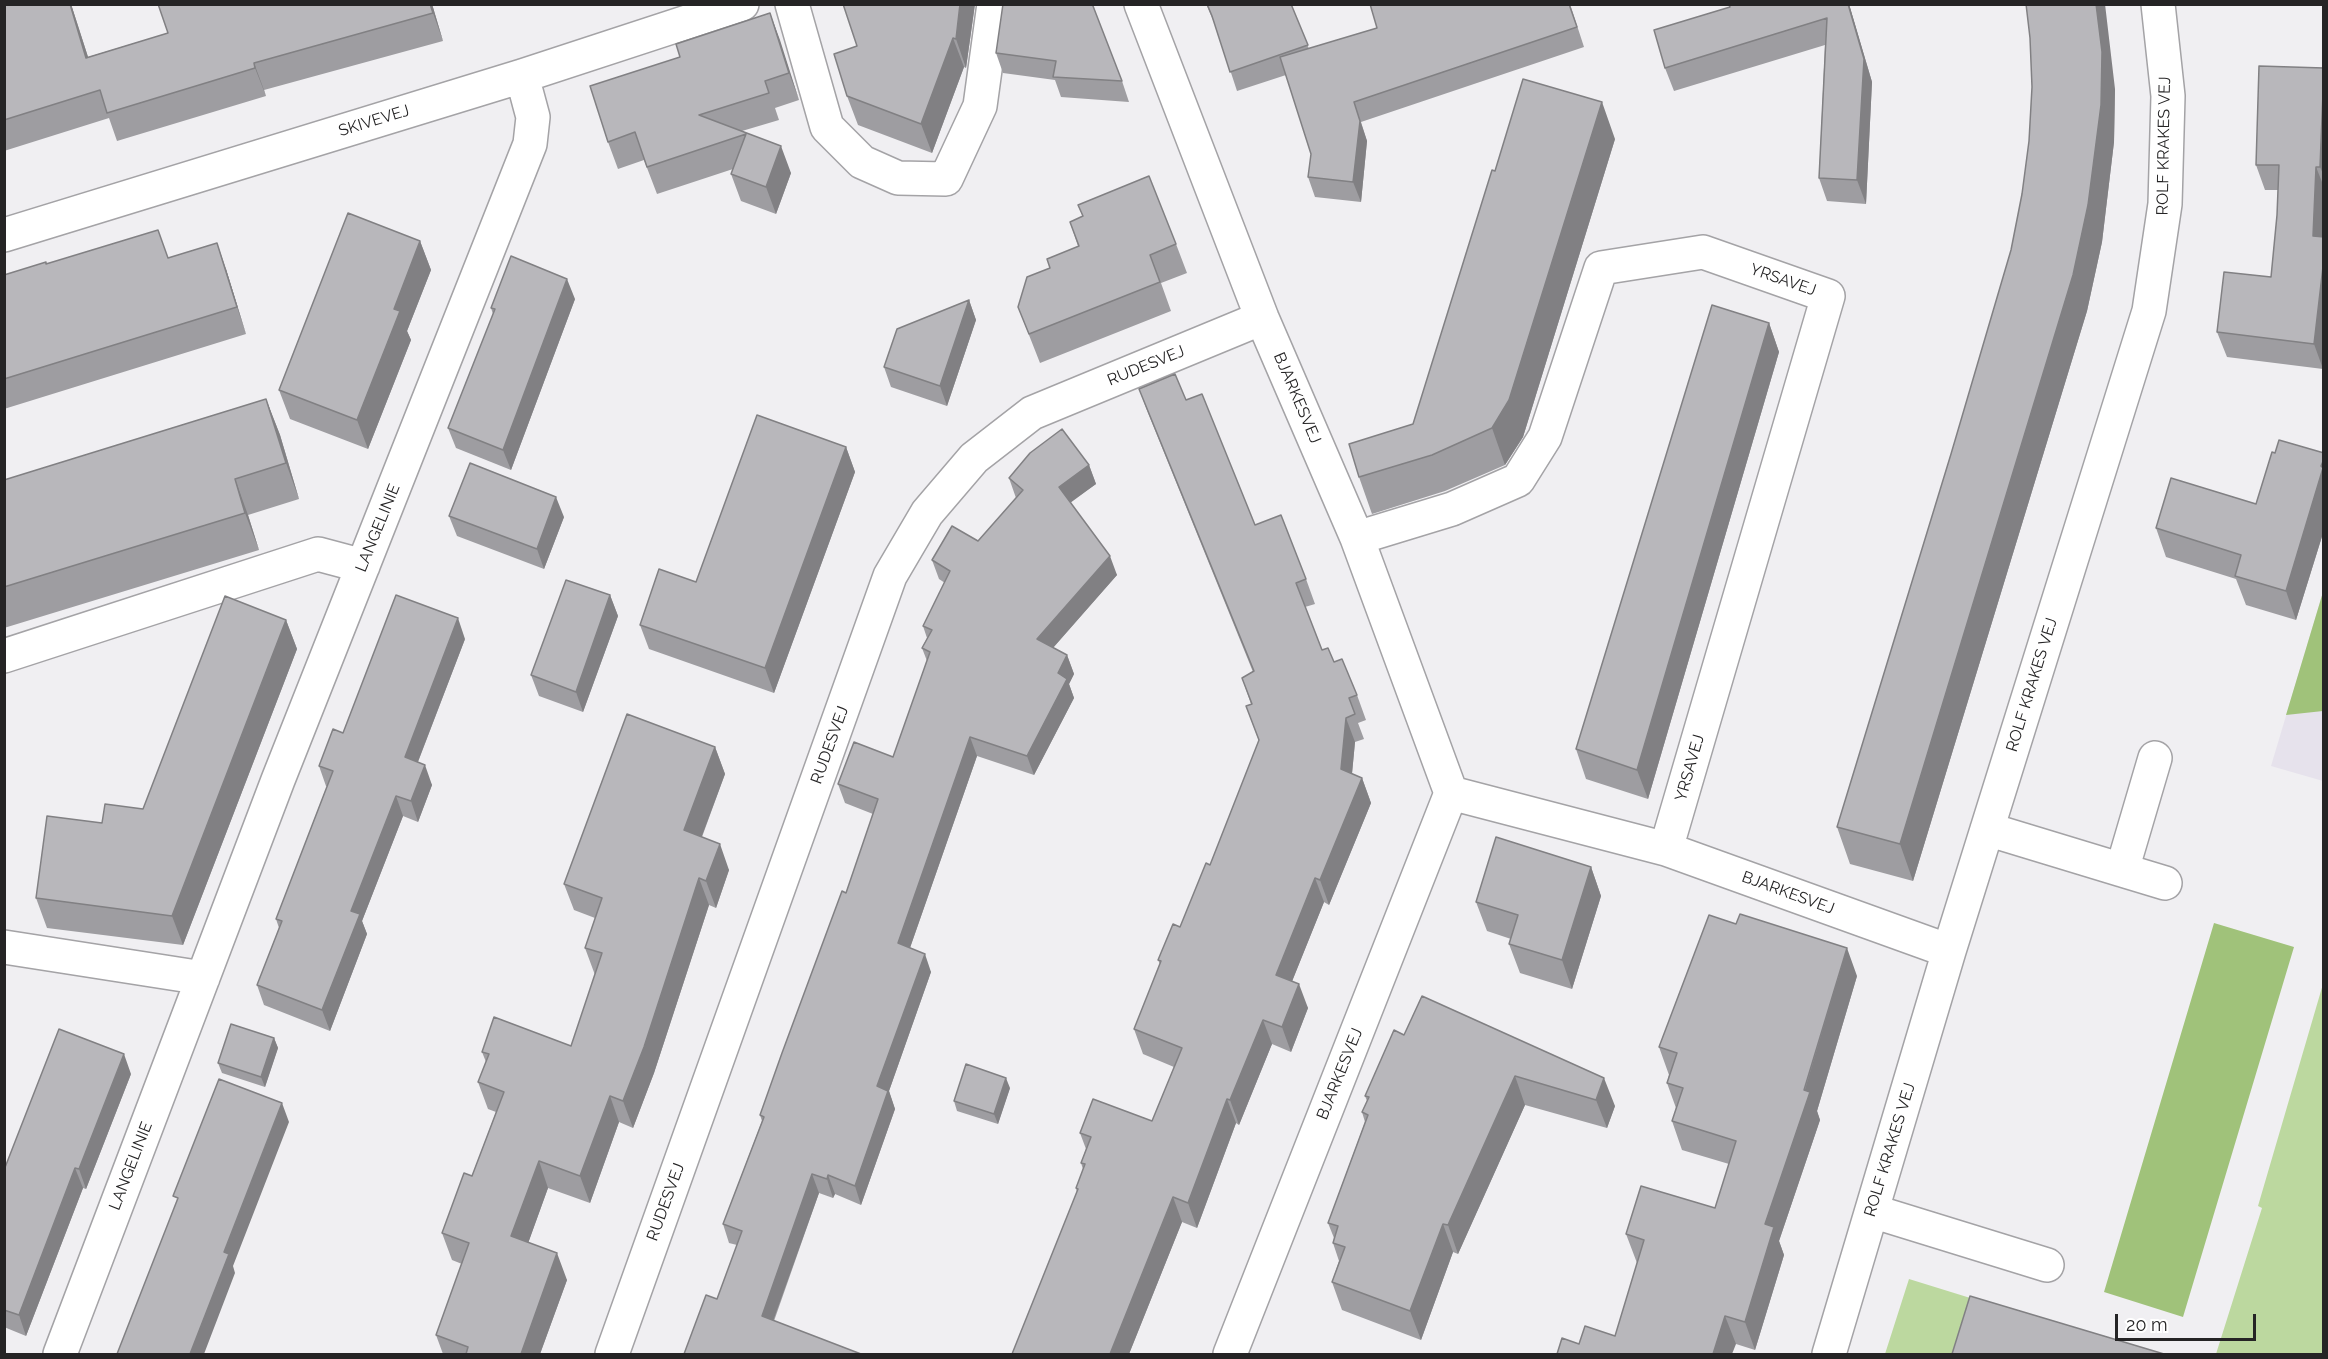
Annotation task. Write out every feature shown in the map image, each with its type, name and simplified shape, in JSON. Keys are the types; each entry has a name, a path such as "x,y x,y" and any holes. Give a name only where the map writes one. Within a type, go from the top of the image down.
{"street":[{"name":"SKIVEVEJ","path":"4,235 522,76 742,4"},
{"path":"792,4 827,127 862,162 898,178 946,179 980,106 994,4"},
{"name":"BJARKESVEJ","path":"1141,4 1262,318 1357,538 1451,793 1230,1354"},
{"name":"ROLF KRAKES VEJ","path":"1829,1354 1949,951 2149,311 2165,204 2168,96 2158,4"},
{"name":"LANGELINIE","path":"60,1354 363,566 530,144 533,117 522,76"},
{"name":"YRSAVEJ","path":"1357,538 1452,509 1518,480 1545,437 1601,268 1703,252 1827,296 1666,849"},
{"name":"RUDESVEJ","path":"612,1354 890,576 927,513 974,458 1032,413 1262,318"},
{"path":"4,656 318,554 363,566"},
{"path":"2122,870 2155,758"},
{"name":"BJARKESVEJ","path":"1451,793 1666,849 1949,951"},
{"path":"1987,829 2165,883"},
{"path":"4,947 203,978"},
{"path":"1872,1211 2047,1265"}],"shaded area":[{"path":"2323,592 2323,781 2271,766"}],"green space":[{"path":"2323,592 2323,711 2286,715"},
{"path":"2214,923 2294,947 2183,1317 2104,1292"},
{"path":"2323,984 2323,1354 2216,1354 2262,1208 2258,1206"},
{"path":"1909,1279 2151,1354 1885,1354"}],"building":[{"path":"4,4 70,4 86,58 168,33 158,4 430,4 433,13 254,63 255,68 107,113 100,90 4,120"},
{"path":"843,4 960,4 956,39 953,38 921,124 847,96 834,54 857,46"},
{"path":"1003,4 1091,4 1122,81 1053,77 1056,61 996,53"},
{"path":"1207,4 1291,4 1308,45 1230,72"},
{"path":"1370,4 1569,4 1577,27 1354,102 1360,121 1353,182 1308,177 1311,154 1280,57 1377,28"},
{"path":"1729,4 1848,4 1864,59 1857,180 1819,178 1827,18 1665,68 1654,30 1730,7"},
{"path":"2026,4 2096,4 2102,52 2101,105 2088,205 2073,275 1900,844 1837,827 2011,250 2029,141 2032,87"},
{"path":"770,13 789,73 765,81 769,93 699,115 781,146 766,187 731,174 746,134 647,167 635,132 608,142 590,86 680,57 676,44"},
{"path":"2259,66 2324,68 2320,167 2316,167 2313,236 2324,237 2324,258 2314,344 2217,332 2224,272 2271,277 2279,165 2256,165"},
{"path":"1523,79 1602,102 1509,400 1492,428 1432,455 1359,477 1349,444 1413,424 1492,170 1495,171"},
{"path":"1149,176 1176,244 1150,255 1160,282 1029,334 1018,307 1027,277 1050,268 1047,259 1079,246 1070,222 1083,216 1078,205"},
{"path":"348,213 420,241 394,309 400,311 357,420 279,390"},
{"path":"158,230 168,258 217,243 237,307 4,379 4,275"},
{"path":"511,256 567,279 503,450 448,428 495,309 491,308"},
{"path":"969,300 940,386 884,367 897,329"},
{"path":"1712,305 1769,323 1637,770 1576,749"},
{"path":"1175,374 1186,400 1202,394 1255,525 1281,515 1306,579 1296,583 1322,650 1328,648 1334,662 1342,659 1357,695 1349,698 1355,714 1346,718 1341,769 1362,778 1320,880 1315,878 1276,975 1299,984 1282,1027 1263,1020 1230,1100 1227,1099 1188,1203 1173,1197 1110,1354 1012,1354 1078,1189 1076,1188 1085,1164 1081,1163 1091,1137 1080,1133 1093,1099 1152,1121 1182,1048 1134,1029 1173,924 1180,927 1206,863 1210,865 1259,740 1246,706 1252,704 1242,678 1254,671 1139,389"},
{"path":"266,399 286,463 235,479 245,513 4,587 4,480"},
{"path":"757,415 846,447 765,668 640,625 659,569 696,582"},
{"path":"1062,429 1089,465 1059,487 1110,556 1037,639 1067,655 1058,673 1067,679 1027,756 970,737 898,943 925,954 877,1086 888,1091 855,1186 828,1175 827,1179 812,1174 762,1316 861,1354 684,1354 706,1295 717,1299 742,1231 723,1224 764,1117 760,1115 782,1053 842,891 846,893 878,799 838,784 854,742 893,757 930,652 922,648 932,630 923,626 950,571 932,560 952,526 978,541 1023,490 1009,478 1030,453"},
{"path":"2279,440 2324,453 2321,466 2323,468 2286,591 2235,576 2241,555 2156,528 2171,478 2256,504 2272,452 2275,453"},
{"path":"470,463 556,497 537,549 449,516"},
{"path":"566,580 610,595 576,692 531,675"},
{"path":"396,595 458,618 405,757 425,765 411,801 396,796 351,911 360,914 322,1010 257,985 282,921 276,919 333,771 319,766 333,729 343,733"},
{"path":"225,596 286,620 172,916 36,898 47,816 102,823 105,804 143,809"},
{"path":"627,714 715,747 684,830 720,844 706,881 699,878 644,1047 623,1101 610,1096 580,1176 539,1161 511,1236 557,1253 521,1354 466,1354 468,1347 436,1335 469,1243 442,1233 464,1173 472,1176 504,1092 478,1082 489,1054 482,1052 494,1017 571,1046 602,953 585,948 602,898 564,884"},
{"path":"1496,837 1591,867 1562,960 1509,944 1518,915 1476,902"},
{"path":"1740,914 1847,948 1804,1090 1810,1092 1765,1224 1774,1227 1745,1322 1725,1316 1713,1354 1557,1354 1562,1338 1579,1344 1585,1326 1615,1336 1644,1240 1626,1234 1641,1186 1715,1208 1736,1141 1672,1121 1683,1088 1667,1083 1677,1053 1659,1047 1709,915 1736,924"},
{"path":"1422,996 1604,1078 1596,1100 1515,1076 1448,1225 1443,1224 1410,1311 1332,1282 1345,1247 1333,1243 1338,1226 1328,1223 1368,1115 1362,1112 1369,1097 1365,1096 1394,1030 1404,1035"},
{"path":"231,1024 274,1038 261,1077 218,1063"},
{"path":"59,1029 124,1054 79,1169 75,1168 19,1315 4,1310 4,1170"},
{"path":"966,1064 1006,1078 994,1114 954,1101"},
{"path":"219,1079 282,1103 224,1252 229,1254 190,1354 117,1354 178,1198 173,1196"},
{"path":"1970,1296 2164,1354 1952,1354"}]}
